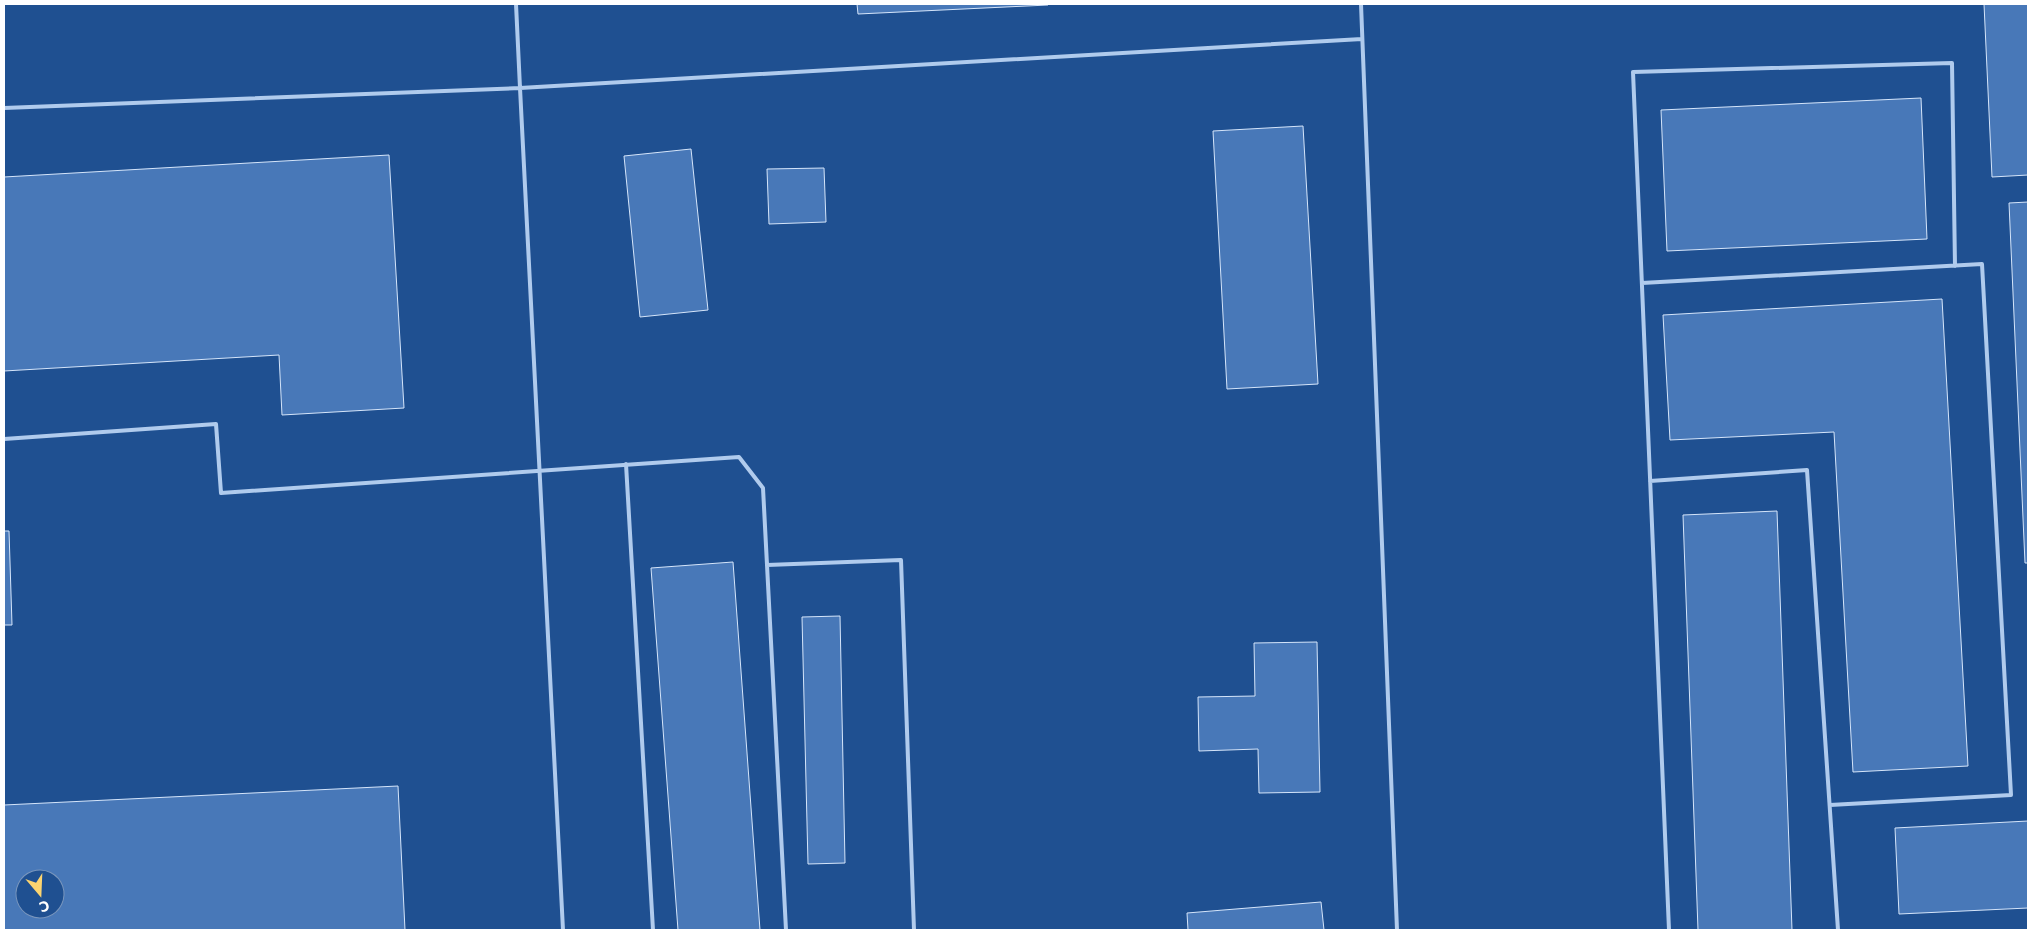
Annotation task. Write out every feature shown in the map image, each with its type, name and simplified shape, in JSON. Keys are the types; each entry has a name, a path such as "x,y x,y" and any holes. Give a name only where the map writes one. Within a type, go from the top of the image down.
{"lane":[{"path":"516,4 564,930"},
{"path":"1361,4 1397,930"},
{"path":"4,108 520,88 1362,39"},
{"path":"1669,930 1632,72 1952,63 1955,266"},
{"path":"1642,283 1982,264 2011,795 1830,805"},
{"path":"4,439 216,424 221,493 739,457 763,488 786,930"},
{"path":"626,464 653,930"},
{"path":"1650,481 1807,470 1838,930"},
{"path":"767,565 901,560 914,930"}],"building":[{"path":"857,4 1048,4 1048,5 858,14"},
{"path":"1984,4 2028,4 2028,175 1992,177"},
{"path":"1921,98 1927,239 1667,251 1661,110"},
{"path":"1303,126 1318,384 1227,389 1213,131"},
{"path":"691,149 708,310 640,317 624,156"},
{"path":"389,155 404,408 282,415 279,355 4,371 4,177"},
{"path":"824,168 826,222 769,224 767,169"},
{"path":"2028,202 2028,563 2025,563 2009,203"},
{"path":"1942,299 1968,766 1853,772 1834,432 1670,440 1663,315"},
{"path":"1777,511 1792,930 1698,930 1683,515"},
{"path":"4,531 9,531 12,625 4,625"},
{"path":"733,562 760,930 678,930 651,568"},
{"path":"840,616 845,863 808,864 802,617"},
{"path":"1317,642 1320,792 1259,793 1258,749 1199,751 1198,697 1255,696 1254,643"},
{"path":"398,786 405,930 4,930 4,805"},
{"path":"2028,821 2028,908 1899,914 1895,828"},
{"path":"1321,902 1324,930 1188,930 1187,913"}]}
